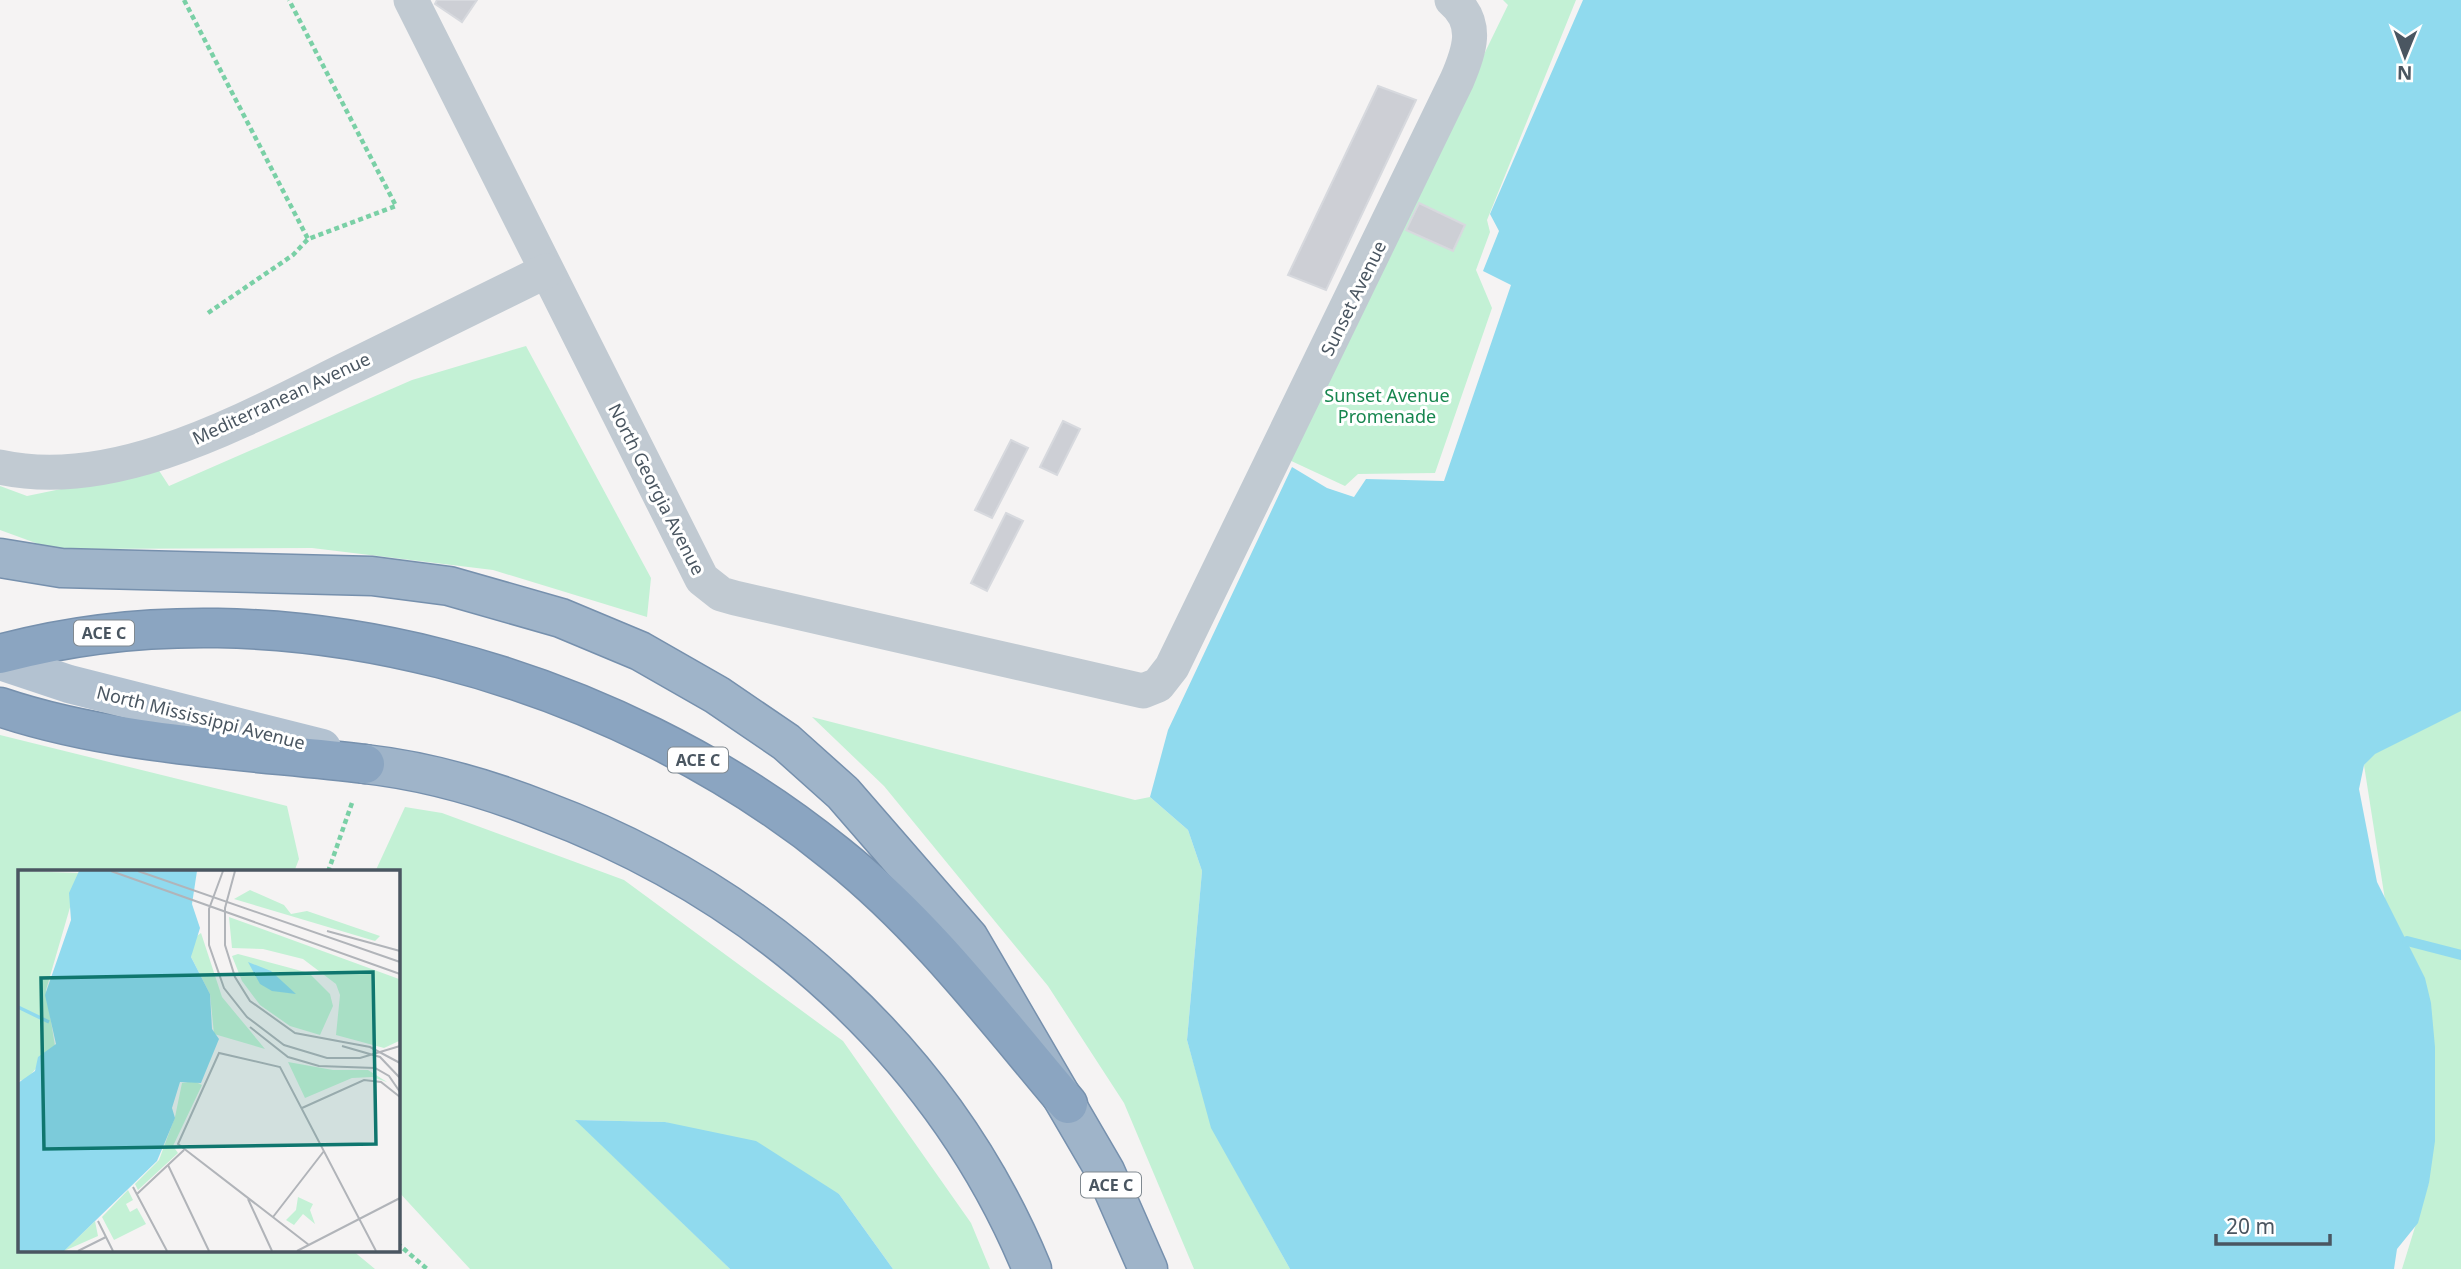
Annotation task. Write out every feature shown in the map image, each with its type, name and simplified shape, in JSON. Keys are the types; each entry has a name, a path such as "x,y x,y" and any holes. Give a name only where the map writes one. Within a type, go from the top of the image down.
{"highway":[{"path":"0,558 61,568 315,573 414,581 519,604 561,618 640,651 754,719 786,742 843,793 969,938 1068,1104"},
{"name":"ACE C","path":"0,654 109,632 211,627 307,633 481,670 608,715 682,751 785,814 881,894 940,953 1068,1104 1105,1171 1148,1269"},
{"path":"0,707 34,718 124,736 403,768 486,789 592,829 653,858 710,891 810,965 871,1023 917,1075 994,1190 1032,1269"}],"main road":[{"name":"North Mississippi Avenue","path":"0,661 55,680 403,768"}],"street":[{"name":"North Georgia Avenue","path":"411,0 702,579 721,594 1133,690"},
{"name":"Sunset Avenue","path":"1133,690 1143,691 1158,685 1172,667 1356,294 1457,80 1471,32 1469,21 1452,0"},
{"name":"Mediterranean Avenue","path":"0,467 58,473 109,466 198,438 251,415 547,271"}],"path":[{"path":"184,0 308,239"},
{"path":"208,313 292,255 308,239 396,206 289,0"},
{"path":"329,870 365,764"},
{"path":"399,1245 426,1269"}],"green space":[{"name":"Sunset Avenue Promenade","path":"1503,0 1576,0 1487,220 1490,232 1476,270 1492,308 1435,473 1358,474 1345,486 1287,459 1508,5"},
{"path":"526,346 651,578 647,617 493,570 312,548 52,549 0,530 0,486 27,496 158,469 169,486 412,380"},
{"path":"2461,657 2461,1269 2402,1269 2429,1182 2364,765"},
{"path":"812,717 1135,800 1150,797 1188,830 1202,871 1187,1040 1212,1128 1290,1269 1194,1269 1124,1103 1048,986 884,786"},
{"path":"0,735 287,806 299,859 295,870 18,870 18,1252 354,1252 375,1269 0,1269"},
{"path":"405,807 442,813 624,880 843,1041 971,1223 990,1269 893,1269 839,1194 665,1122 576,1120 730,1269 470,1269 399,1192 399,870 376,870"}],"water":[{"path":"1583,0 2461,0 2461,711 2375,754 2364,765 2359,789 2377,882 2425,978 2431,1003 2435,1047 2435,1141 2429,1183 2418,1223 2397,1249 2394,1269 1290,1269 1211,1128 1187,1040 1202,871 1188,830 1150,797 1168,730 1292,467 1327,488 1354,497 1366,479 1444,481 1511,285 1483,271 1499,231 1490,214"},
{"path":"575,1120 665,1122 756,1141 839,1194 893,1269 730,1269"}],"building":[{"path":"437,0 477,0 462,22 435,4"},
{"path":"1378,86 1416,100 1326,290 1288,275"},
{"path":"1419,203 1465,225 1453,251 1406,230"},
{"path":"1063,421 1080,429 1057,475 1040,467"},
{"path":"1011,440 1028,448 992,518 975,510"},
{"path":"1006,513 1023,521 987,591 971,583"}],"waterway":[{"path":"2407,941 2461,955"}]}
